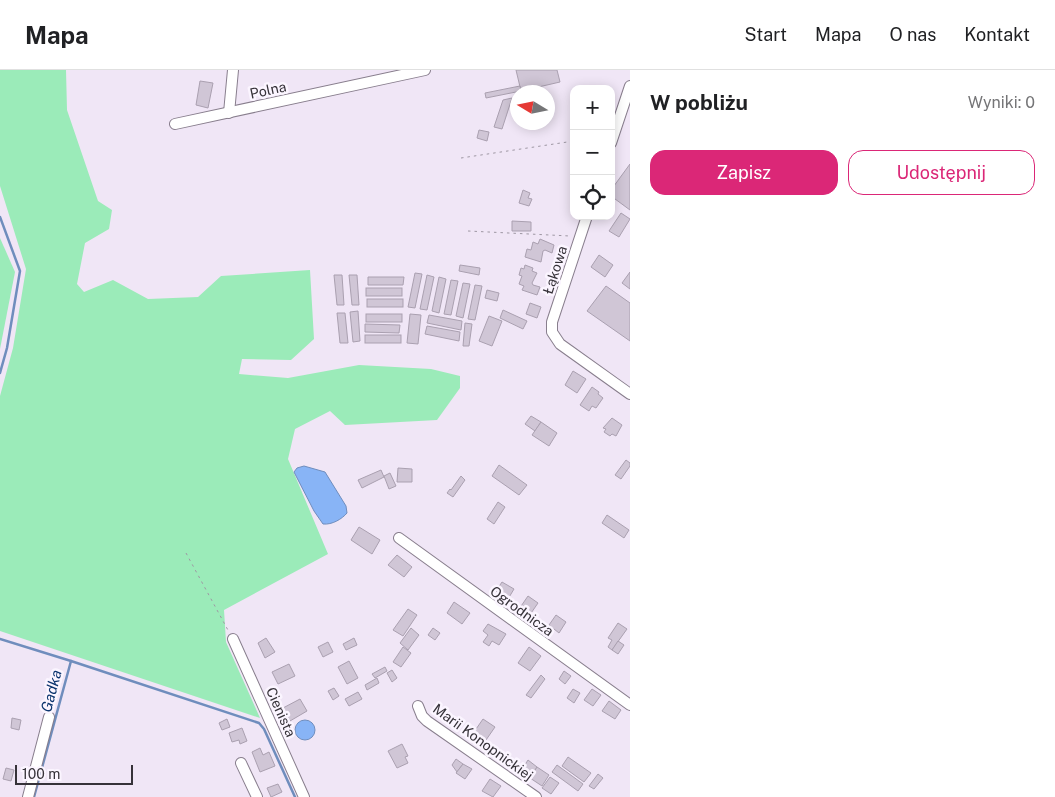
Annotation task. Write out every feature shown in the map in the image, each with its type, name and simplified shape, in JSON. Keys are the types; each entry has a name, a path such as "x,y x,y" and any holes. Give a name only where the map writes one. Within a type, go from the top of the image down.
{"street":[{"path":"229,113 233,70"},
{"name":"Polna","path":"175,124 425,70"},
{"path":"615,131 630,86"},
{"name":"Łąkowa","path":"586,220 552,322 552,332 560,344 630,394"},
{"name":"Ogrodnicza","path":"399,538 630,705"},
{"name":"Cienista","path":"233,639 304,797"},
{"name":"Marii Konopnickiej","path":"418,706 422,716 427,721 536,797"},
{"path":"28,797 49,717"},
{"path":"241,763 257,797"}],"path":[{"path":"461,158 570,142"},
{"path":"468,231 581,236"},
{"path":"186,553 233,639"}],"green space":[{"path":"0,70 66,70 67,110 98,201 112,210 109,229 85,243 77,284 84,292 113,280 148,299 198,297 221,276 310,270 314,339 291,360 242,359 239,374 288,378 359,365 431,369 460,376 460,388 437,420 345,425 330,411 295,429 288,459 328,554 224,610 226,642 260,718 0,631 0,396 13,348 26,269 0,186"},
{"path":"0,238 15,272 0,349"}],"water":[{"path":"304,466 325,472 346,506 347,513 333,523 323,524 314,511 294,472 297,468"},
{"path":"305,720 312,723 315,730 312,737 305,740 298,737 295,730 298,723"}],"building":[{"path":"516,70 557,70 560,82 547,85 520,85"},
{"path":"200,81 213,83 208,108 196,105"},
{"path":"510,88 510,93 486,98 485,93"},
{"path":"510,98 502,129 494,127 503,100"},
{"path":"479,130 489,132 487,141 477,138"},
{"path":"630,164 630,210 615,199 615,185"},
{"path":"523,190 530,193 528,198 532,199 529,206 519,203"},
{"path":"621,213 630,219 619,237 609,231"},
{"path":"512,221 531,222 531,231 512,231"},
{"path":"540,239 554,245 552,253 543,251 541,262 525,257 527,249 531,250 533,242 538,244"},
{"path":"599,255 613,265 605,277 591,267"},
{"path":"460,265 480,268 479,275 459,271"},
{"path":"525,265 533,268 532,271 537,273 532,283 540,287 537,295 522,290 524,286 519,284 522,276 519,275 521,268 524,269"},
{"path":"630,272 630,289 622,283"},
{"path":"415,273 422,274 415,308 408,307"},
{"path":"334,275 342,275 344,305 337,305"},
{"path":"349,275 357,275 359,305 352,305"},
{"path":"427,275 434,277 427,310 420,309"},
{"path":"368,277 404,277 403,285 368,285"},
{"path":"439,277 446,279 439,313 432,311"},
{"path":"451,280 458,281 451,315 444,314"},
{"path":"463,283 470,284 463,318 456,316"},
{"path":"475,285 482,286 475,320 468,319"},
{"path":"606,286 630,303 630,341 587,311"},
{"path":"366,288 402,288 402,296 366,296"},
{"path":"487,290 499,293 497,301 485,298"},
{"path":"367,299 403,299 403,307 367,307"},
{"path":"530,303 541,307 537,318 526,314"},
{"path":"503,310 527,321 523,329 500,318"},
{"path":"358,311 360,341 353,342 350,312"},
{"path":"337,313 345,313 348,343 340,343"},
{"path":"366,314 402,314 402,322 366,322"},
{"path":"410,314 421,315 418,344 407,343"},
{"path":"429,315 462,321 461,330 427,323"},
{"path":"489,316 502,321 492,346 479,341"},
{"path":"465,323 472,324 469,346 463,346"},
{"path":"365,324 400,325 399,333 365,332"},
{"path":"427,326 460,332 459,341 425,334"},
{"path":"365,335 401,335 401,343 365,343"},
{"path":"573,371 586,379 577,393 565,385"},
{"path":"592,387 603,398 596,408 592,406 589,411 580,405"},
{"path":"531,416 541,422 535,431 525,424"},
{"path":"612,418 622,425 616,436 612,434 610,436 604,432 606,429 603,428"},
{"path":"541,422 557,433 549,446 532,435"},
{"path":"626,460 630,463 630,466 621,479 615,475"},
{"path":"499,465 527,485 519,495 492,476"},
{"path":"398,468 412,469 412,482 397,482"},
{"path":"381,470 384,477 362,488 358,480"},
{"path":"390,473 396,486 389,489 384,476"},
{"path":"461,476 465,480 453,497 447,493"},
{"path":"498,502 505,507 494,524 487,519"},
{"path":"607,515 629,530 624,538 602,523"},
{"path":"359,527 380,540 372,554 351,540"},
{"path":"397,555 412,567 404,577 388,565"},
{"path":"502,582 514,589 508,599 496,591"},
{"path":"528,596 538,603 527,619 517,612"},
{"path":"454,602 470,613 462,624 447,613"},
{"path":"408,609 417,615 403,636 393,630"},
{"path":"556,615 566,622 559,633 549,625"},
{"path":"618,623 627,629 612,650 608,647 612,640 608,638"},
{"path":"488,624 506,634 499,645 492,641 489,646 483,642 488,635 483,631"},
{"path":"411,628 419,635 408,650 400,643"},
{"path":"433,628 440,633 435,640 428,635"},
{"path":"266,638 275,652 265,658 258,643"},
{"path":"354,638 357,645 346,650 343,644"},
{"path":"618,641 624,645 618,654 612,650"},
{"path":"328,642 333,652 323,657 318,647"},
{"path":"403,647 411,653 401,667 393,662"},
{"path":"529,647 541,656 530,671 518,663"},
{"path":"349,661 358,678 347,684 338,667"},
{"path":"289,664 295,676 278,684 272,672"},
{"path":"385,667 387,671 375,678 372,674"},
{"path":"392,670 397,678 392,682 387,673"},
{"path":"564,671 571,676 565,684 559,679"},
{"path":"541,675 545,679 531,698 526,695"},
{"path":"377,678 379,683 367,690 365,685"},
{"path":"334,688 339,696 333,700 328,691"},
{"path":"573,689 580,693 574,703 567,698"},
{"path":"592,689 601,695 593,706 584,700"},
{"path":"358,692 362,699 349,706 345,699"},
{"path":"300,699 307,711 290,721 283,708"},
{"path":"609,701 621,710 615,719 602,711"},
{"path":"12,718 21,720 19,730 11,728"},
{"path":"227,719 230,727 222,730 219,723"},
{"path":"483,719 495,727 486,740 474,732"},
{"path":"242,728 247,741 240,744 239,740 232,742 229,733"},
{"path":"402,744 408,756 405,757 408,763 397,768 388,751"},
{"path":"260,748 263,755 269,752 275,766 260,772 252,752"},
{"path":"568,757 591,773 584,782 562,766"},
{"path":"456,759 463,764 457,772 452,765"},
{"path":"528,760 537,767 530,778 521,771"},
{"path":"463,764 472,769 465,779 456,773"},
{"path":"557,765 583,784 578,791 552,772"},
{"path":"537,767 549,775 542,786 530,778"},
{"path":"6,768 14,770 11,781 3,779"},
{"path":"598,774 603,778 594,789 589,786"},
{"path":"550,777 559,783 551,794 542,788"},
{"path":"490,779 501,786 493,797 482,791"},
{"path":"278,784 282,792 271,797 267,788"}],"waterway":[{"name":"Gadka","path":"0,217 20,271 7,348 0,373"},
{"name":"Gadka","path":"0,639 71,661 34,797"},
{"path":"71,661 259,723 264,729 295,797"}]}
